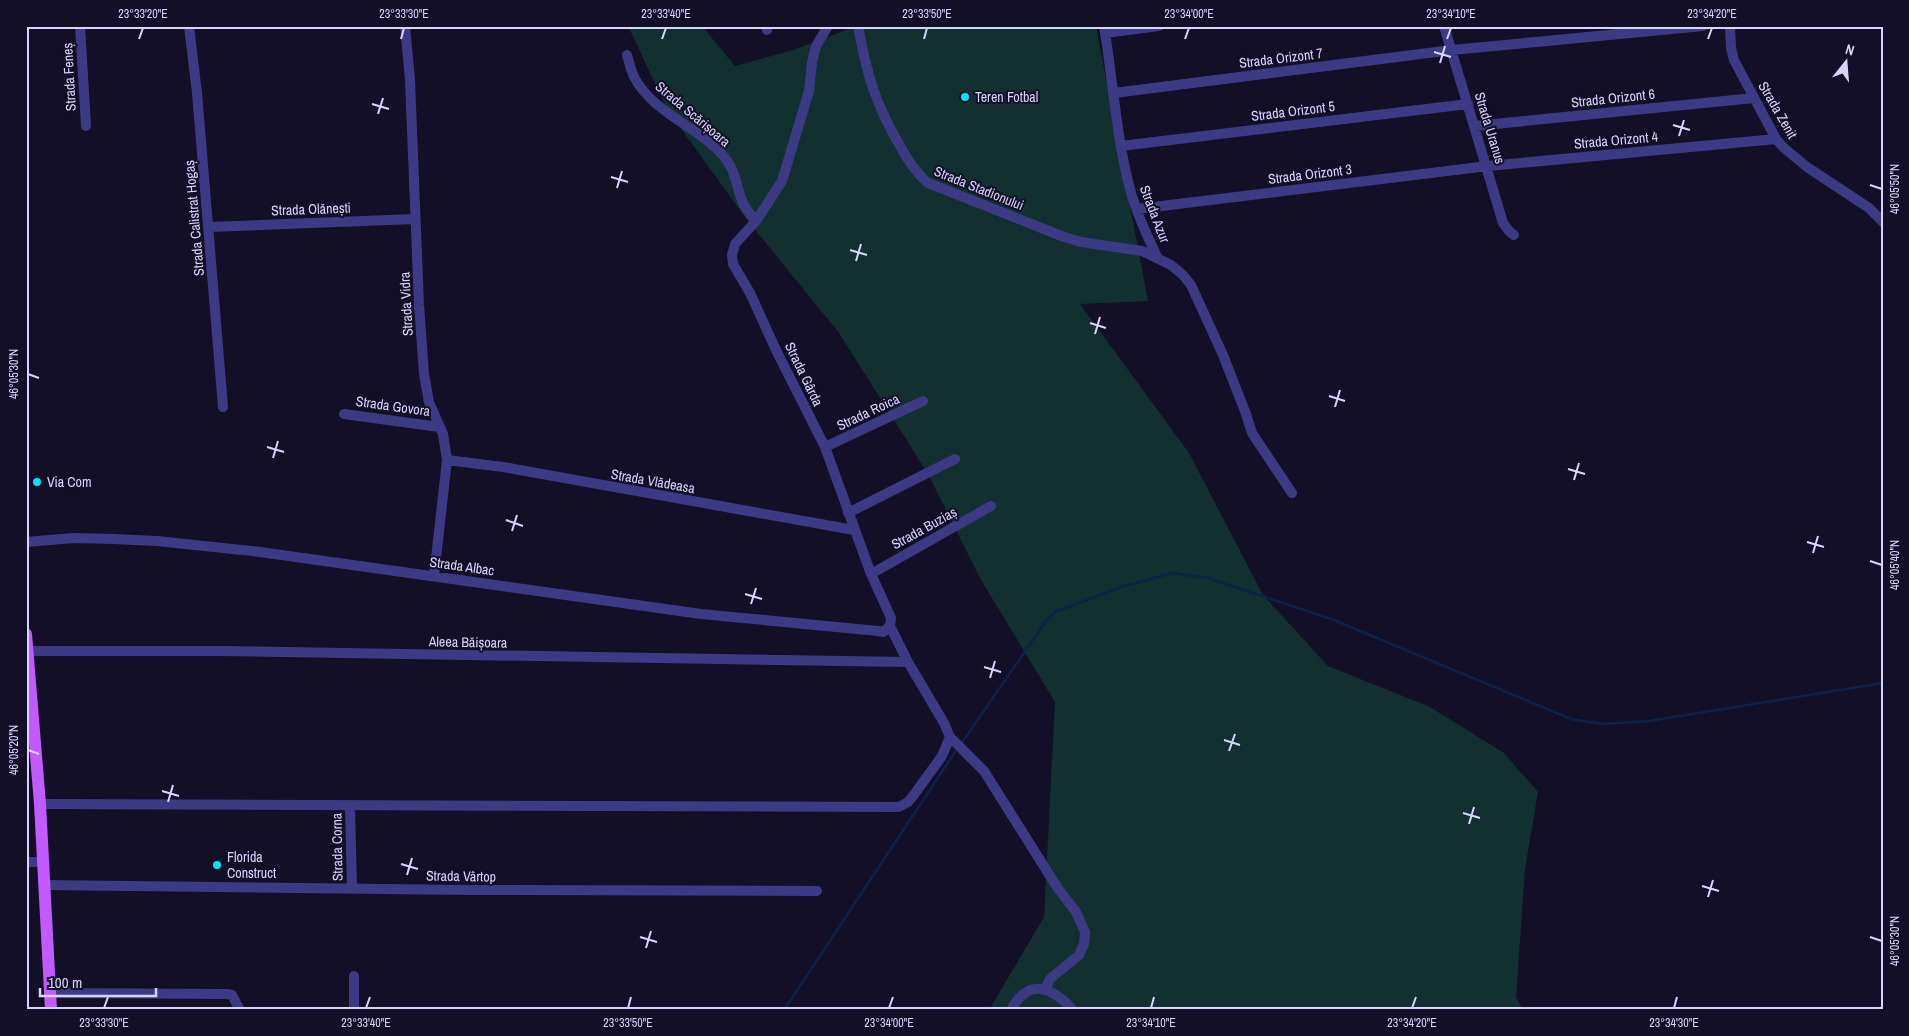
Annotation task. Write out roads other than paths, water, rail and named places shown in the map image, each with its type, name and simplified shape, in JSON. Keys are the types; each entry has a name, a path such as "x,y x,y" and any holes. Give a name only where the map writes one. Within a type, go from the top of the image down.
{"main road":[{"path":"26,634 40,804 51,1010"}],"street":[{"name":"Strada Feneș","path":"80,26 86,126"},
{"name":"Strada Calistrat Hogaș","path":"189,26 209,227 223,407"},
{"name":"Strada Vidra","path":"405,26 410,80 419,305 424,374 429,402 445,444 447,460 434,576"},
{"name":"Strada Gârda","path":"828,26 816,46 809,91 782,181 756,221 735,244 732,256 733,264 750,293 776,350 825,447 854,530 891,618 890,626 908,662 952,739 984,771 1057,887 1076,912 1084,932 1084,944 1079,955 1054,975 1045,989"},
{"name":"Strada Stadionului","path":"858,26 870,86 883,118 912,167 928,183 1064,238 1142,250 1158,257"},
{"path":"1104,30 1159,26"},
{"name":"Strada Uranus","path":"1444,26 1488,166 1503,223 1514,235"},
{"name":"Strada Orizont 7","path":"1114,92 1452,50 1703,26"},
{"name":"Strada Zenit","path":"1730,26 1731,48 1734,60 1776,139 1794,157 1865,205 1877,214 1883,222"},
{"name":"Strada Azur","path":"1104,30 1121,146 1130,190 1137,209 1158,257 1183,275 1191,285 1223,355 1252,433 1292,493"},
{"name":"Strada Scărișoara","path":"627,55 633,75 640,87 654,102 682,124 700,135 728,162 735,176 744,205 756,221"},
{"name":"Strada Orizont 6","path":"1475,126 1754,98"},
{"name":"Strada Orizont 5","path":"1121,146 1468,104"},
{"name":"Strada Orizont 4","path":"1488,166 1776,139"},
{"name":"Strada Orizont 3","path":"1137,209 1488,166"},
{"name":"Strada Olănești","path":"209,227 415,219"},
{"name":"Strada Roica","path":"825,447 923,401"},
{"name":"Strada Govora","path":"344,414 439,427"},
{"path":"848,513 955,459"},
{"name":"Strada Vlădeasa","path":"447,460 502,467 854,530"},
{"name":"Strada Buziaș","path":"871,574 992,506"},
{"name":"Strada Albac","path":"26,542 74,538 157,541 260,552 701,614 878,632 883,632 890,626"},
{"name":"Aleea Băișoara","path":"28,651 210,651 908,662"},
{"path":"40,804 899,807 908,802 913,796 952,739"},
{"name":"Strada Corna","path":"350,805 352,889"},
{"path":"26,862 43,862"},
{"name":"Strada Vârtop","path":"44,885 352,889 817,890"},
{"path":"354,976 354,1010"},
{"path":"1011,1010 1017,1000 1028,991 1037,988 1045,989 1062,998 1073,1010"},
{"path":"50,993 227,994 232,995 240,1010"}],"waterway":[{"path":"961,744 1046,621 1055,612 1124,586 1173,573 1208,578 1334,620 1571,719 1602,724 1649,721 1883,683"},
{"path":"784,1010 957,749"}],"place":[{"name":"Teren Fotbal","path":"965,97"},
{"name":"Via Com","path":"37,482"},
{"name":"Florida Construct","path":"217,865"}]}
